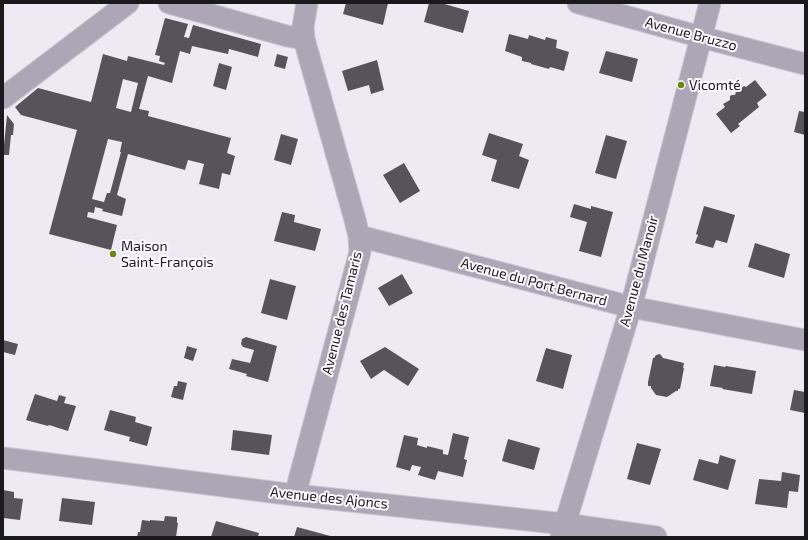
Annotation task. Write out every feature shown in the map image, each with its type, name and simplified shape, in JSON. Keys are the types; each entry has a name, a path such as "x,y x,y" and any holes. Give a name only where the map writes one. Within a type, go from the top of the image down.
{"street":[{"path":"3,98 128,3"},
{"path":"170,3 287,36 304,39"},
{"name":"Avenue des Tamaris","path":"295,495 360,252 359,236 304,39 303,27 307,3"},
{"name":"Avenue Bruzzo","path":"578,3 805,64"},
{"name":"Avenue du Manoir","path":"563,531 631,306 710,3"},
{"name":"Avenue du Port Bernard","path":"359,236 631,306 805,340"},
{"name":"Avenue des Ajoncs","path":"3,458 563,531 656,537"}],"building":[{"path":"346,3 388,3 383,25 343,14"},
{"path":"429,3 441,3 469,11 463,33 424,22"},
{"path":"165,18 188,24 184,37 189,38 193,25 261,44 258,57 229,49 228,54 192,46 190,54 180,51 172,83 148,76 139,109 149,111 148,116 231,138 227,153 235,156 230,175 222,173 219,189 199,184 204,164 188,160 185,170 128,154 117,195 126,199 122,216 102,211 103,209 95,207 94,213 88,212 87,217 117,225 111,250 49,234 77,130 21,115 15,107 38,88 91,102 103,54 127,61 128,56 164,65 165,63 159,61 160,56 155,55","holes":["123,79 138,83 131,112 116,108","108,139 122,142 121,152 110,193 107,193 104,202 92,199"]},
{"path":"509,34 528,39 529,35 545,40 546,37 557,40 556,48 569,52 564,71 550,67 549,69 522,61 522,57 505,51"},
{"path":"606,51 638,59 632,82 599,73"},
{"path":"277,54 288,57 285,69 274,66"},
{"path":"377,60 384,90 371,94 369,85 348,91 342,71"},
{"path":"219,63 232,67 226,90 213,86"},
{"path":"755,80 767,95 757,103 759,107 738,124 740,126 731,133 716,114 725,107 723,104 730,100 730,96 736,94 735,93 744,86 746,87"},
{"path":"799,111 805,112 805,135 794,132"},
{"path":"7,115 14,124 13,135 11,135 9,155 3,155"},
{"path":"489,133 523,144 519,156 529,160 519,189 491,181 497,160 482,155"},
{"path":"281,134 298,139 291,165 274,160"},
{"path":"606,135 627,141 616,179 595,173"},
{"path":"404,163 420,191 400,203 383,175"},
{"path":"574,204 591,209 591,206 613,212 601,257 579,251 587,222 570,217"},
{"path":"704,206 735,215 727,243 716,240 713,248 695,243"},
{"path":"282,212 295,215 294,222 321,229 315,251 274,241"},
{"path":"755,243 790,254 784,278 748,267"},
{"path":"402,274 413,293 389,306 378,288"},
{"path":"270,279 296,286 287,320 261,313"},
{"path":"246,337 277,346 268,382 246,376 247,374 229,369 232,359 250,363 254,350 243,347 241,344 242,339"},
{"path":"3,340 18,344 15,355 3,352"},
{"path":"187,346 197,349 193,361 184,358"},
{"path":"385,347 419,369 408,386 384,370 371,379 360,361"},
{"path":"546,348 572,355 563,389 536,381"},
{"path":"660,354 663,358 684,363 680,389 667,397 656,395 651,386 648,386 653,358"},
{"path":"714,365 756,371 752,394 710,386"},
{"path":"178,381 187,383 183,400 171,397 174,386 177,386"},
{"path":"794,390 805,392 805,413 790,410"},
{"path":"35,394 57,401 59,395 66,397 64,403 76,406 68,431 26,420"},
{"path":"110,410 136,417 135,422 152,427 147,446 129,441 130,437 104,430"},
{"path":"233,430 272,435 269,455 231,450"},
{"path":"453,433 469,437 464,459 467,460 463,477 438,471 435,480 418,475 421,467 412,465 410,471 396,467 404,435 418,438 417,445 443,450 443,454 448,455"},
{"path":"508,439 540,448 534,470 502,461"},
{"path":"637,443 661,449 650,485 627,479"},
{"path":"720,455 736,460 728,490 693,480 699,459 718,464"},
{"path":"782,472 800,475 798,492 789,491 787,508 755,504 759,479 781,481"},
{"path":"3,490 14,492 14,498 23,499 20,520 3,518"},
{"path":"62,498 95,502 92,525 59,521"},
{"path":"165,516 177,517 178,523 176,537 137,537 138,532 140,532 142,520 164,521"},
{"path":"216,521 259,533 258,537 211,537"},
{"path":"297,527 334,537 294,537"}],"place":[{"name":"Vicomté","path":"681,85"},
{"name":"Maison Saint-François","path":"113,254"}]}
